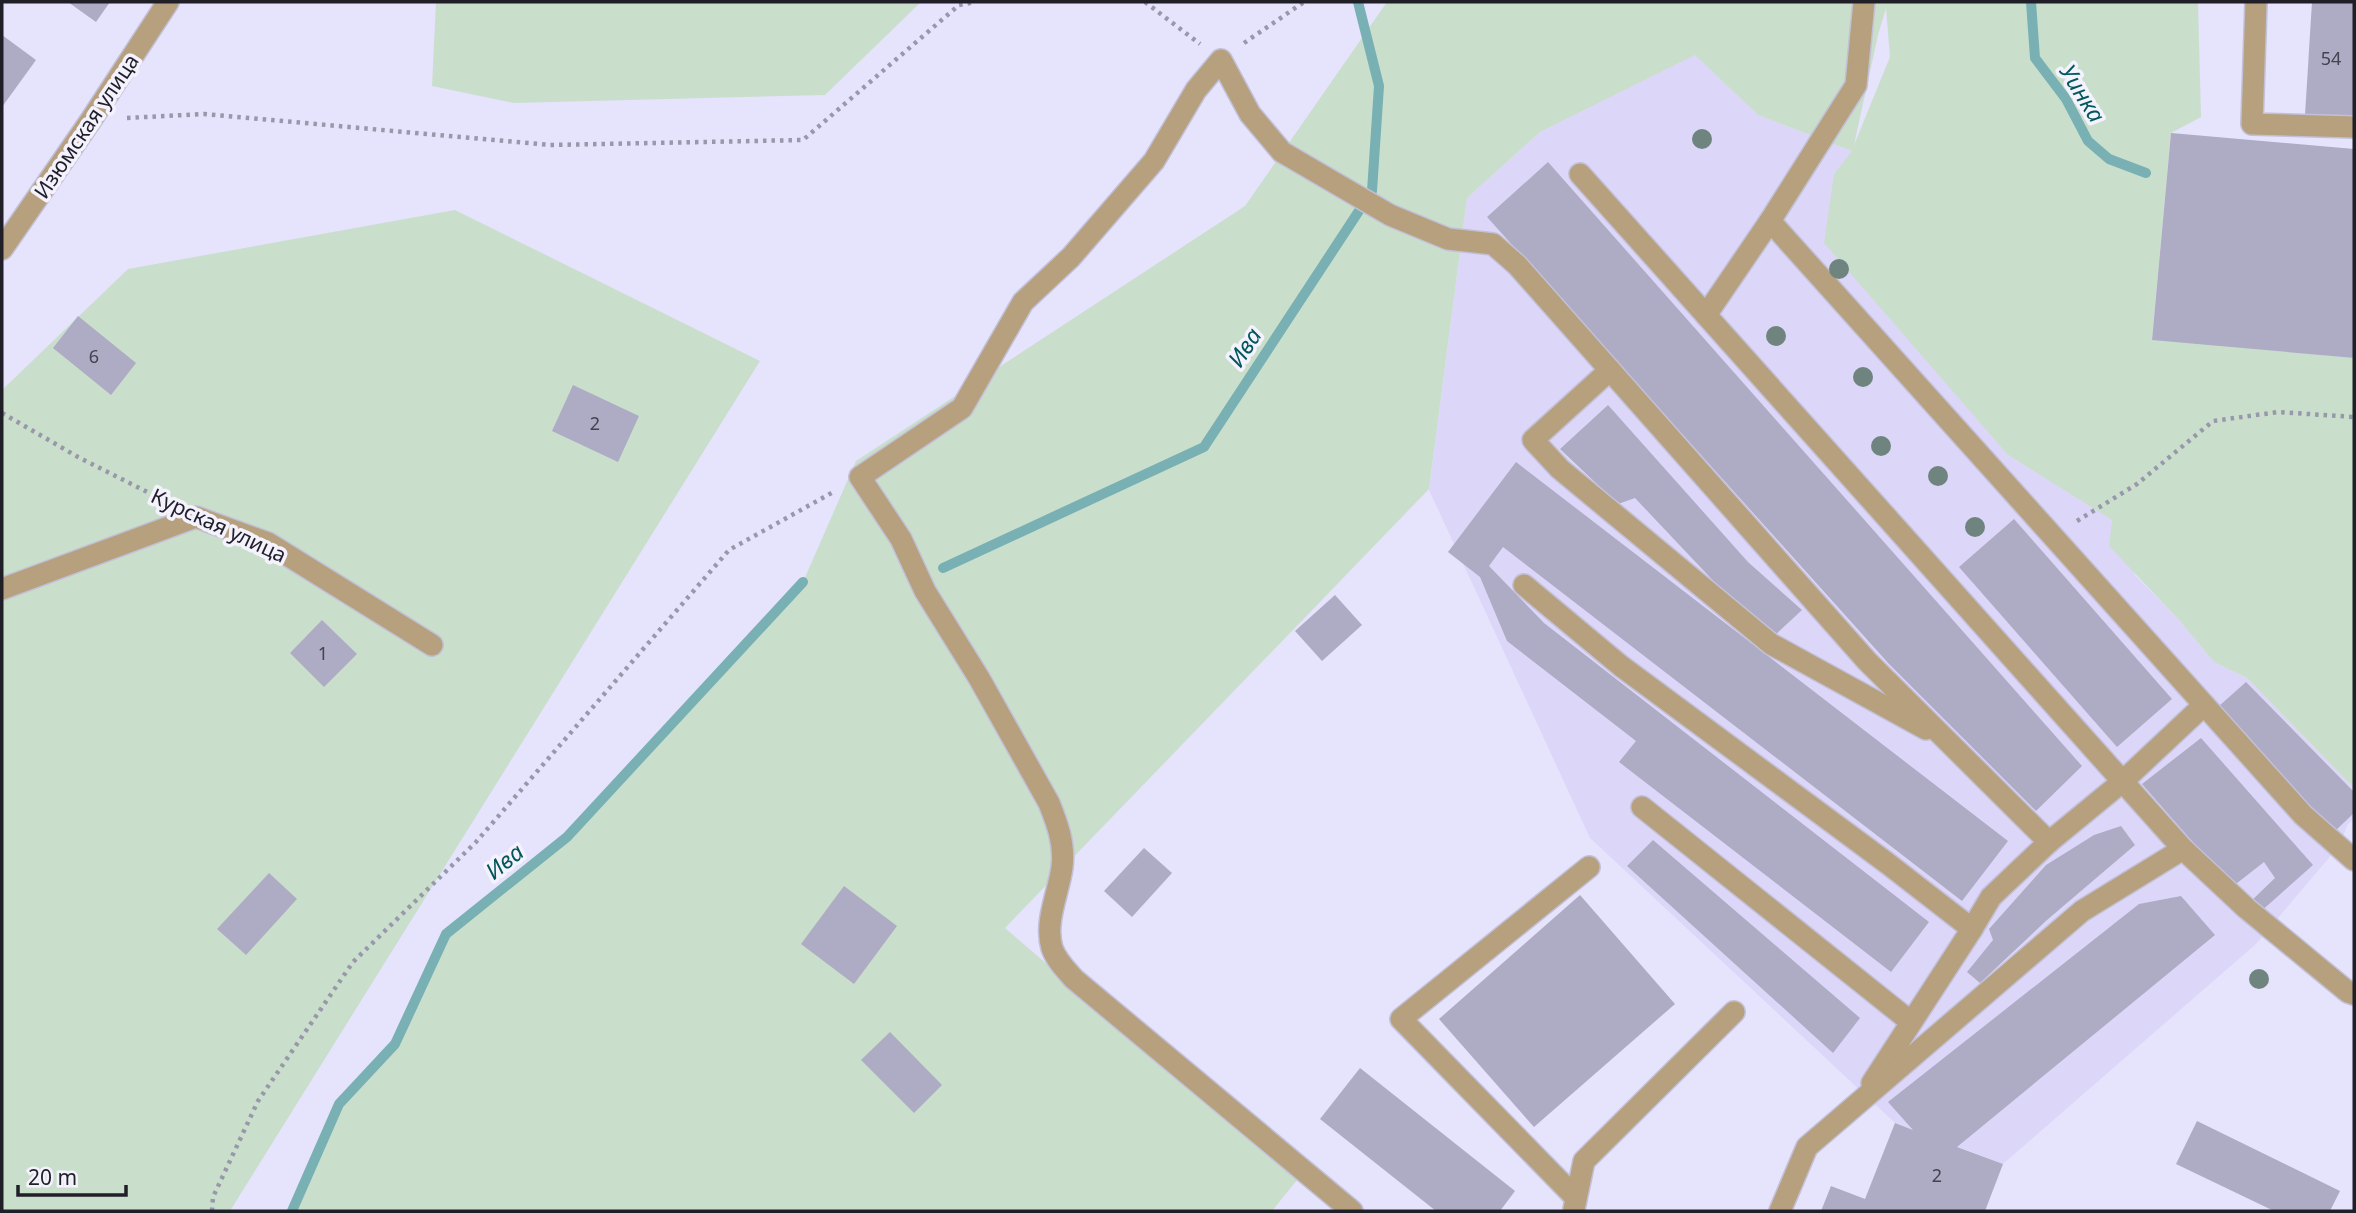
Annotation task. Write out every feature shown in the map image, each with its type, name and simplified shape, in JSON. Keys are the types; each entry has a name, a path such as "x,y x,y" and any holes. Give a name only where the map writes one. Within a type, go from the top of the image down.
{"street":[{"name":"Изюмская улица","path":"2,249 168,2"},
{"path":"1706,315 1770,221 1856,85 1864,2"},
{"path":"2256,2 2252,124 2354,127"},
{"path":"1352,1211 1074,979 1060,962 1052,947 1050,931 1062,865 1058,824 1038,781 925,591 901,539 860,477 962,408 1023,302 1071,257 1154,161 1196,90 1221,60 1250,114 1282,152 1390,215 1448,239 1493,244 1517,265 1867,661 2049,842"},
{"path":"1580,174 2183,849 2246,908 2348,992 2354,994"},
{"path":"1770,221 2303,815 2354,860"},
{"path":"1610,370 1533,440 1560,469 1771,644 1946,740"},
{"path":"2,589 196,517"},
{"name":"Курская улица","path":"196,517 268,543 432,645"},
{"path":"1524,584 1621,666 1972,929"},
{"path":"1859,1102 1992,897 2049,842 2122,782 2204,705"},
{"path":"1642,807 1911,1022"},
{"path":"1780,1211 1807,1147 2082,911 2183,849"},
{"path":"1575,1205 1401,1019 1589,867"},
{"path":"1575,1205 1584,1161 1734,1012"}],"path":[{"path":"91,120 204,114 550,145 803,140 959,5 976,2"},
{"path":"1145,2 1221,60 1304,2"},
{"path":"2052,536 2137,484 2213,421 2278,412 2354,417"},
{"name":"Курская улица","path":"2,414 78,457 196,517"},
{"path":"212,1211 213,1197 258,1101 353,962 476,842 729,550 860,477"}],"shaded area":[{"path":"1695,54 1758,115 1852,151 2008,455 2113,520 2135,575 2179,620 2214,662 2247,678 2354,788 2354,818 2348,824 2339,846 2256,944 2003,1164 1895,1123 1590,838 1429,490 1467,198 1540,132"}],"green space":[{"path":"436,2 921,2 825,95 514,103 432,86"},
{"path":"1387,2 2198,2 2201,117 2171,133 2152,339 2354,358 2354,788 2247,678 2214,662 2179,620 2109,546 2112,520 2008,455 1824,243 1834,174 1852,151 1758,115 1695,55 1540,132 1467,198 1429,489 1005,928 1297,1180 1272,1211 292,1211 339,1104 395,1044 446,934 567,837 803,582 856,461 1245,206","holes":["1886,8 1890,57 1854,145"]},
{"path":"455,210 760,361 230,1211 2,1211 2,390 128,269"}],"building":[{"path":"68,2 110,2 96,22"},
{"path":"2312,2 2354,2 2354,117 2305,115"},
{"path":"2,35 36,60 2,107"},
{"path":"2171,133 2354,149 2354,358 2152,340"},
{"path":"1548,162 2082,766 2036,811 1889,664 1487,217"},
{"path":"78,316 136,363 111,395 53,348"},
{"path":"573,385 639,416 618,462 552,431"},
{"path":"1608,405 1748,562 1802,610 1773,637 1722,590 1635,498 1618,504 1560,449"},
{"path":"1516,462 2008,841 1962,901 1503,547 1489,566 1544,623 1929,922 1891,972 1619,762 1636,741 1507,641 1480,577 1448,552"},
{"path":"2014,519 2172,699 2117,747 1959,567"},
{"path":"1335,595 1362,625 1322,661 1295,631"},
{"path":"322,620 357,654 324,687 290,653"},
{"path":"2246,682 2354,792 2354,813 2333,833 2219,706"},
{"path":"2201,738 2313,865 2259,913 2249,903 2275,878 2264,862 2232,887 2142,784"},
{"path":"2121,826 2135,845 2047,920 1980,983 1967,972 1993,940 1989,929 2046,865 2094,835"},
{"path":"1653,840 1860,1018 1833,1053 1627,866"},
{"path":"1144,848 1172,873 1132,917 1104,891"},
{"path":"269,873 297,899 246,955 217,929"},
{"path":"844,886 897,926 854,984 801,944"},
{"path":"1580,895 1675,1004 1534,1127 1439,1019"},
{"path":"2181,896 2215,935 1957,1147 2003,1164 1985,1211 1821,1211 1831,1186 1865,1199 1895,1123 1913,1130 1888,1102 2139,904"},
{"path":"890,1032 942,1085 914,1113 861,1060"},
{"path":"1360,1068 1515,1191 1500,1211 1436,1211 1320,1119"},
{"path":"2197,1121 2340,1191 2330,1211 2274,1211 2176,1164"}],"waterway":[{"name":"Ива","path":"943,568 1204,447 1372,191 1379,86 1358,2"},
{"name":"Уинка","path":"2031,2 2035,58 2066,99 2088,141 2109,159 2146,173"},
{"name":"Ива","path":"292,1211 339,1104 395,1044 446,934 567,837 803,582"}]}
